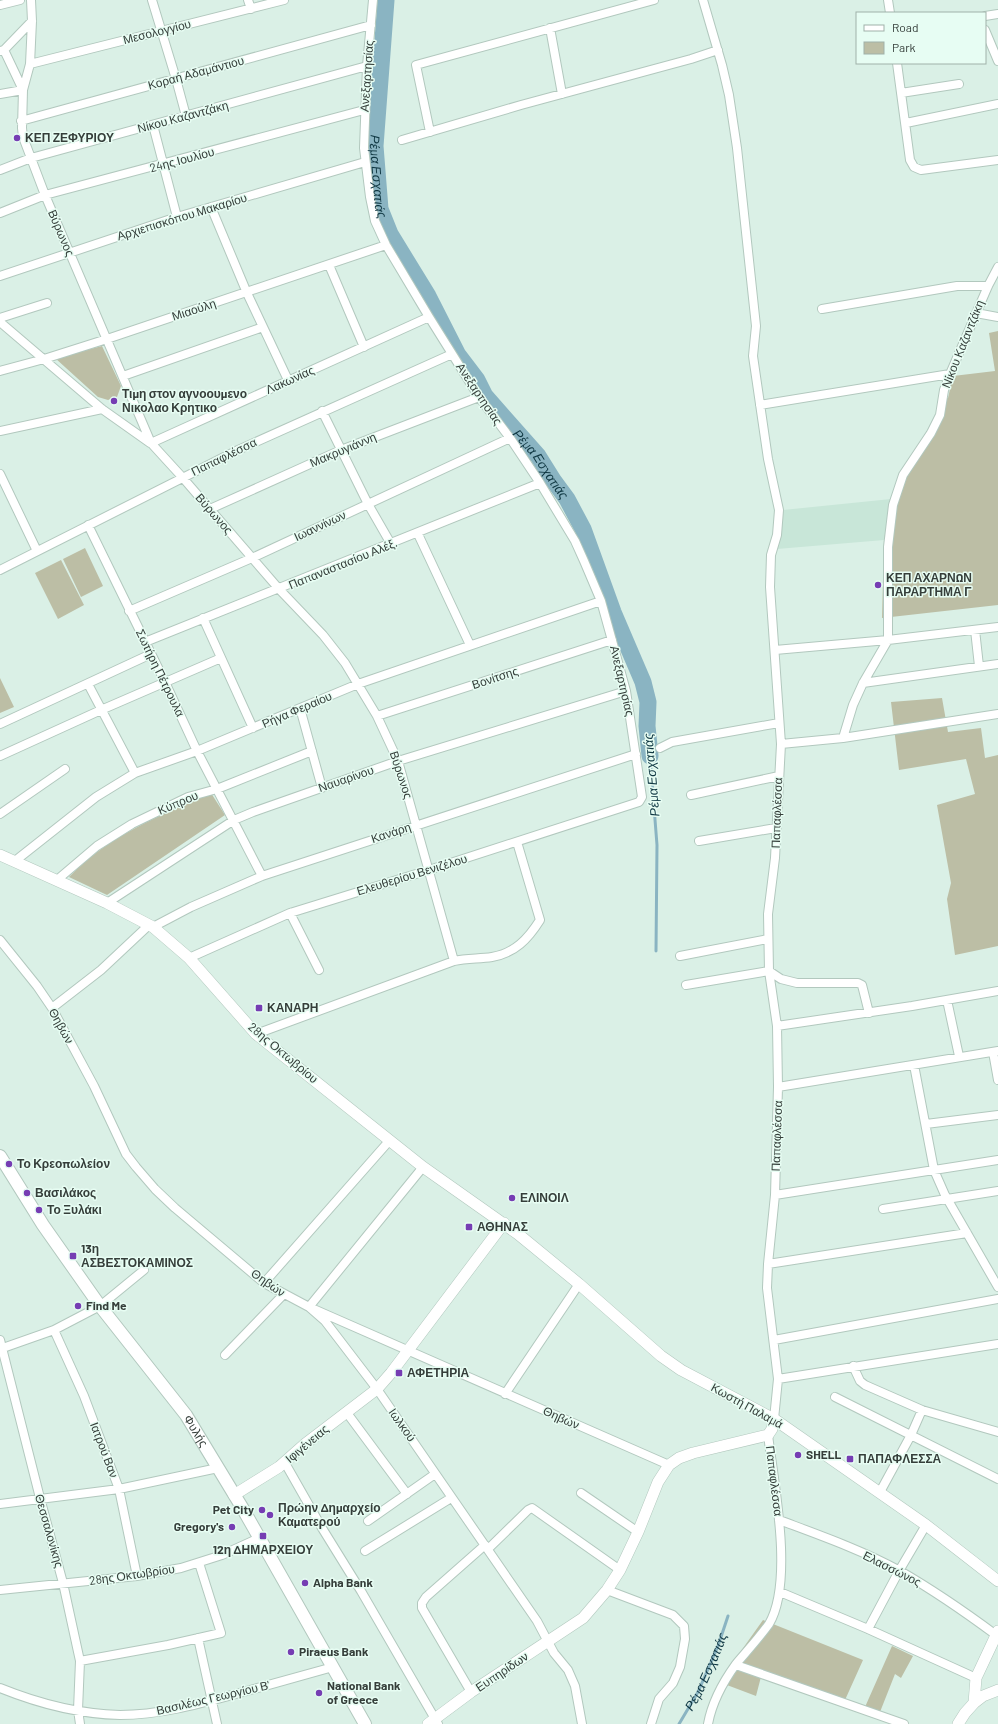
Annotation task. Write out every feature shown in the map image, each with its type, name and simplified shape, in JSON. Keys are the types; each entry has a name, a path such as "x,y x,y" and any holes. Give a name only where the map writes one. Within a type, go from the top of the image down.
{"main road":[{"name":"Φυλής","path":"0,1156 44,1225 100,1306 186,1415 259,1538 364,1724"}],"street":[{"path":"0,5 20,0"},
{"name":"Βύρωνος","path":"31,0 32,20 30,64 23,90 22,121 24,137 45,195 123,376 150,443 183,478 252,558 323,635 345,663 377,716 398,761 454,961"},
{"path":"152,0 186,116"},
{"path":"248,0 251,9"},
{"name":"Μεσολογγίου","path":"30,64 284,0"},
{"name":"Ανεξαρτησίας","path":"373,0 364,110 365,162 375,221 386,245 452,354 479,397 510,438 540,483 575,541 601,601 626,691 642,797 638,802"},
{"path":"430,132 416,65 654,0"},
{"name":"Παπαφλέσσα","path":"704,0 729,95 737,148 756,326 753,356 768,459 779,510 777,535 771,555 770,587 781,744 775,858 768,914 769,971 777,1026 778,1087 775,1194 767,1288 778,1379 774,1419 772,1429 768,1435 779,1520 781,1560 780,1592 769,1623 736,1665 718,1693 708,1724"},
{"path":"888,0 890,12"},
{"path":"986,16 998,14"},
{"path":"0,94 23,90 13,66 2,50 32,20"},
{"name":"Κοραή Αδαμάντιου","path":"22,121 371,25"},
{"path":"550,28 562,94"},
{"path":"986,32 996,50 998,60"},
{"path":"402,140 691,59 718,50"},
{"path":"897,64 910,160 914,167 921,170 998,160"},
{"name":"Νίκου Καζαντζάκη","path":"0,170 32,158 367,66"},
{"path":"901,93 959,84"},
{"path":"906,123 998,104"},
{"name":"24ης Ιουλίου","path":"0,213 45,195 164,165 364,110"},
{"path":"153,125 177,217"},
{"name":"Αρχιεπισκόπου Μακαρίου","path":"0,276 177,217 365,162"},
{"path":"211,207 247,293 288,380"},
{"name":"Μιαούλη","path":"0,371 107,339 386,245"},
{"path":"329,265 364,347"},
{"name":"Νίκου Καζαντζάκη","path":"888,640 888,547 893,505 903,475 931,432 940,415 944,390 950,374 988,286 998,267"},
{"path":"822,309 957,286 988,286"},
{"path":"0,318 46,303"},
{"path":"976,313 998,317"},
{"name":"Λακωνίας","path":"150,443 429,317"},
{"path":"0,322 102,409 150,443"},
{"path":"123,376 263,327"},
{"name":"Παπαφλέσσα","path":"0,570 238,450 322,411 452,354"},
{"path":"760,405 950,374"},
{"name":"Μακρυγιάννη","path":"210,509 341,450 479,397"},
{"path":"0,431 102,409"},
{"path":"322,411 368,504 391,544"},
{"name":"Ιωαννίνων","path":"129,611 252,558 510,438"},
{"path":"0,474 37,551"},
{"name":"Παπαναστασίου Αλέξ.","path":"145,642 418,534 540,483"},
{"name":"Σωτήρη Πέτρουλα","path":"88,525 129,611 166,682 197,751 262,876"},
{"path":"418,534 470,645"},
{"name":"Ρήγα Φεραίου","path":"15,861 96,796 135,773 197,751 358,684 601,601"},
{"path":"203,618 253,728"},
{"path":"775,650 888,640 998,627"},
{"path":"975,630 979,666"},
{"name":"Βονίτσης","path":"377,716 612,640"},
{"path":"843,738 853,705 863,683 888,640"},
{"path":"0,724 151,654"},
{"path":"0,756 221,658"},
{"path":"863,683 998,664"},
{"path":"88,684 135,773"},
{"name":"Ναυαρίνου","path":"107,903 234,820 398,761 626,691"},
{"path":"300,708 322,788"},
{"path":"781,744 843,738 998,714"},
{"path":"660,748 672,742 779,723"},
{"name":"Κύπρου","path":"57,880 97,846 132,824 188,797 217,789 312,750"},
{"name":"Κανάρη","path":"52,1008 101,970 151,926 262,876 416,824 636,754"},
{"path":"0,814 65,769"},
{"path":"692,795 779,776"},
{"name":"Ελευθερίου Βενιζέλου","path":"189,958 290,913 517,842 638,802"},
{"path":"699,841 776,828"},
{"path":"256,1034 454,961 467,958 492,957 505,953 520,945 526,940 540,920 517,842"},
{"name":"28ης Οκτωβρίου","path":"0,854 107,903 151,926 189,958 256,1034 423,1167 504,1223"},
{"path":"290,913 319,970"},
{"path":"680,956 768,939"},
{"name":"Θηβών","path":"0,940 37,986 52,1008 94,1086 126,1154 136,1167 155,1189 175,1208 264,1283 309,1307 669,1465"},
{"path":"686,985 769,971 782,979 797,983 858,983 862,985 869,1012"},
{"path":"777,1026 998,991"},
{"path":"947,1000 959,1056"},
{"path":"778,1087 996,1051 998,1080"},
{"path":"914,1065 934,1170 947,1199 967,1233 995,1275 998,1287"},
{"path":"926,1124 998,1114"},
{"path":"264,1283 390,1140"},
{"path":"775,1194 998,1160"},
{"path":"309,1307 423,1167"},
{"path":"883,1209 998,1191"},
{"path":"408,1350 504,1223"},
{"name":"Κωστή Παλαμά","path":"504,1223 579,1284 647,1344 680,1370 774,1419 880,1492 997,1578"},
{"path":"768,1264 967,1233"},
{"path":"1,1346 54,1330 100,1306 144,1270"},
{"path":"505,1394 579,1284"},
{"path":"225,1355 284,1295"},
{"path":"774,1340 998,1299"},
{"name":"Ιωλκού","path":"309,1307 325,1321 377,1389 451,1498 487,1547 548,1641 554,1653 568,1670 575,1686 582,1724"},
{"name":"Ιατρού Βαν","path":"54,1330 84,1396 119,1489 136,1576"},
{"path":"778,1379 998,1344"},
{"name":"Θεσσαλονίκης","path":"1,1346 40,1498 64,1583 80,1661 78,1710 80,1724"},
{"name":"Ιφιγένειας","path":"234,1495 285,1463 305,1444 377,1389 408,1350"},
{"path":"853,1366 860,1381 865,1385 922,1410 998,1432"},
{"path":"835,1397 998,1479"},
{"path":"880,1492 911,1435 922,1410"},
{"path":"347,1413 407,1494"},
{"name":"Ευπηρίδων","path":"285,1463 322,1528 361,1590 434,1722 471,1692 583,1618 607,1590 620,1570 638,1532 658,1482 669,1465 679,1458 692,1453 768,1435"},
{"path":"0,1504 119,1489 218,1468"},
{"path":"368,1521 436,1474"},
{"path":"580,1493 638,1532"},
{"path":"365,1551 451,1498"},
{"path":"471,1692 422,1608 422,1603 426,1597 487,1547 528,1510 532,1508 620,1570"},
{"name":"Ελασσώνος","path":"779,1520 822,1536 899,1571 950,1601 997,1633"},
{"path":"868,1629 926,1525"},
{"name":"28ης Οκτωβρίου","path":"0,1590 136,1576 181,1568 222,1555 259,1538"},
{"path":"80,1661 221,1633 199,1563"},
{"path":"607,1590 673,1614 684,1626 685,1639 680,1667 672,1683 658,1699 651,1724"},
{"path":"780,1592 868,1629 976,1678"},
{"path":"974,1702 976,1678 997,1633"},
{"path":"198,1638 217,1724"},
{"path":"736,1665 904,1724"},
{"name":"Βασιλέως Γεωργίου Β'","path":"0,1688 29,1700 78,1710 128,1714 164,1711 212,1700 333,1667"},
{"path":"958,1724 974,1702 983,1696 998,1690"}],"shaded area":[{"path":"891,499 884,540 777,549 783,510"}],"green space":[{"path":"998,331 998,605 882,618 884,540 891,499 905,468 936,416 938,401 948,398 953,376 995,371 989,333"},
{"path":"102,346 121,386 117,397 108,400 98,397 55,358"},
{"path":"85,548 103,586 81,597 63,559"},
{"path":"61,560 84,605 58,619 35,573"},
{"path":"0,678 14,707 0,713"},
{"path":"942,698 948,732 981,728 985,758 998,755 998,946 955,955 947,899 951,883 937,805 975,794 966,759 899,770 891,702"},
{"path":"211,793 225,815 107,895 69,877 101,849 118,838 153,819"},
{"path":"763,1620 863,1660 845,1700 762,1673 756,1696 719,1682"},
{"path":"892,1646 913,1656 901,1678 895,1674 880,1712 865,1707"}],"waterway":[{"name":"Ρέμα Εσχατιάς","path":"386,0 375,146 380,209 390,234 428,296 458,355 477,380 485,396 538,456 567,499 583,529 613,612 643,682 648,702 647,726 650,756"},
{"name":"Ρέμα Εσχατιάς","path":"650,756 657,845 656,951"},
{"name":"Ρέμα Εσχατιάς","path":"679,1724 698,1692 718,1646 728,1616"}],"place":[{"name":"ΚΕΠ ΖΕΦΥΡΙΟΥ","path":"17,138"},
{"name":"Τιμη στον αγνοουμενο Νικολαο Κρητικο","path":"114,401"},
{"name":"ΚΕΠ ΑΧΑΡΝΩΝ ΠΑΡΑΡΤΗΜΑ Γ","path":"878,585"},
{"name":"ΚΑΝΑΡΗ","path":"259,1008"},
{"name":"Το Κρεοπωλείον","path":"9,1164"},
{"name":"Βασιλάκος","path":"27,1193"},
{"name":"ΕΛΙΝΟΙΛ","path":"512,1198"},
{"name":"Το Ξυλάκι","path":"39,1210"},
{"name":"ΑΘΗΝΑΣ","path":"469,1227"},
{"name":"13η ΑΣΒΕΣΤΟΚΑΜΙΝΟΣ","path":"73,1256"},
{"name":"Find Me","path":"78,1306"},
{"name":"ΑΦΕΤΗΡΙΑ","path":"399,1373"},
{"name":"SHELL","path":"798,1455"},
{"name":"ΠΑΠΑΦΛΕΣΣΑ","path":"850,1459"},
{"name":"Pet City","path":"262,1510"},
{"name":"Πρώην Δημαρχείο Καματερού","path":"270,1515"},
{"name":"Gregory's","path":"232,1527"},
{"name":"12η ΔΗΜΑΡΧΕΙΟΥ","path":"263,1536"},
{"name":"Alpha Bank","path":"305,1583"},
{"name":"Piraeus Bank","path":"291,1652"},
{"name":"National Bank of Greece","path":"319,1693"}]}
